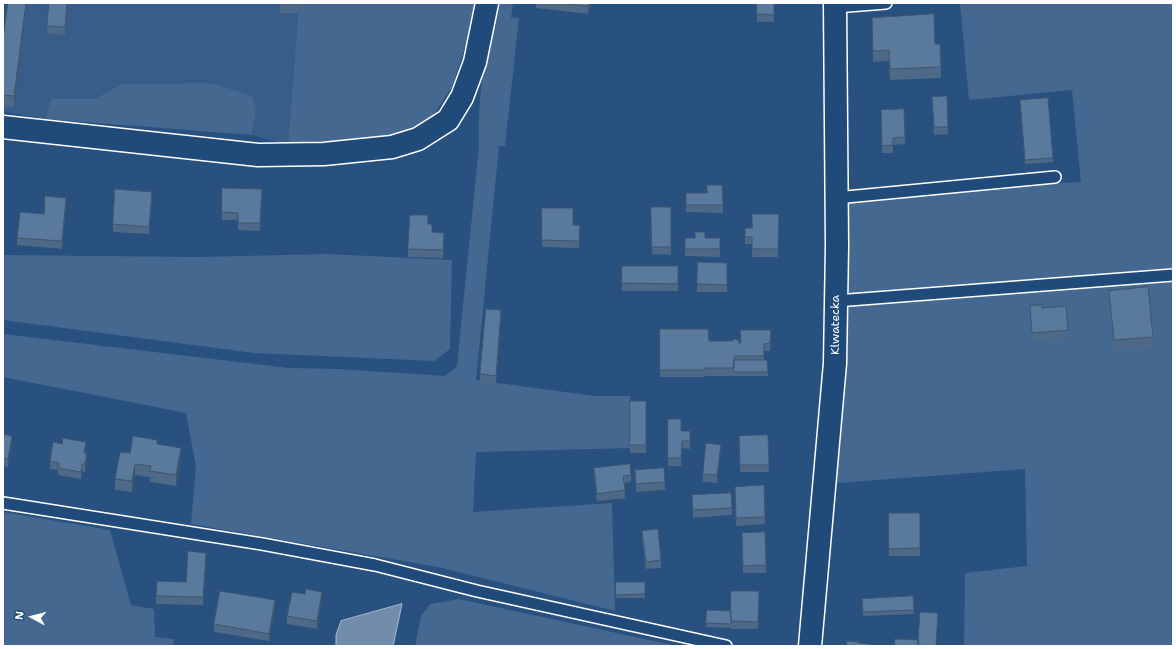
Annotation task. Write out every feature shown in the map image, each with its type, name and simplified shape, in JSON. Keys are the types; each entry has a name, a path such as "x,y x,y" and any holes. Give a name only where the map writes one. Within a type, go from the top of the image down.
{"street":[{"path":"3,127 258,155 324,154 392,147 418,138 448,120 462,97 475,62 487,3"},
{"name":"Klwatecka","path":"810,646 835,363 835,5"}],"lane":[{"path":"835,5 886,3"},
{"path":"836,198 1055,177"},
{"path":"836,301 1173,275"},
{"path":"3,503 262,544 375,565 485,592 726,646"}],"shaded area":[{"path":"8,3 299,3 288,145 252,135 256,110 122,84 94,99 51,99 45,119 3,111 3,45"},
{"path":"299,3 474,3 467,41 452,87 428,123 397,140 288,145"},
{"path":"495,3 513,3 511,18 519,18 505,146 499,146 476,380 595,396 630,396 631,448 476,452 473,512 612,503 615,611 438,567 191,524 196,466 186,413 3,377 3,334 289,368 339,369 445,376 457,366 479,147 479,111 485,57"},
{"path":"960,3 1173,3 1173,646 964,646 965,573 1027,566 1025,469 837,483 844,378 846,197 1081,182 1072,90 969,100"},
{"path":"211,83 252,96 256,110 252,135 45,119 51,99 94,99 122,84"},
{"path":"328,254 452,260 450,349 434,361 254,353 3,320 3,255 197,257"},
{"path":"3,512 110,530 131,605 154,609 155,637 174,639 173,646 3,646"},
{"path":"459,599 677,646 415,646 421,616 430,604"},
{"path":"402,604 393,646 336,646 336,635 341,621"}],"building":[{"path":"8,3 26,3 14,96 3,95 3,40"},
{"path":"49,3 67,3 65,27 47,26"},
{"path":"559,3 589,3 588,6"},
{"path":"757,3 774,3 774,15 757,14"},
{"path":"934,14 935,44 940,44 941,67 890,69 889,50 873,51 872,18"},
{"path":"947,96 948,127 934,127 932,97"},
{"path":"1048,98 1053,158 1025,160 1020,100"},
{"path":"904,109 905,137 893,138 893,145 882,146 881,110"},
{"path":"707,185 722,185 723,205 686,205 686,193 707,193"},
{"path":"222,188 262,189 260,223 238,223 238,213 222,212"},
{"path":"115,189 152,192 149,227 113,224"},
{"path":"45,196 66,198 62,241 17,238 20,212 44,214"},
{"path":"651,207 671,207 671,247 652,247"},
{"path":"542,208 573,208 573,225 580,225 579,241 542,240"},
{"path":"752,214 779,214 778,249 752,249 752,237 745,237 745,228 752,228"},
{"path":"410,215 428,215 428,224 432,224 432,232 444,233 443,250 408,249"},
{"path":"695,232 705,232 705,238 720,238 720,249 685,249 685,238 695,238"},
{"path":"698,262 727,263 727,285 697,284"},
{"path":"622,266 678,266 678,284 622,283"},
{"path":"1148,287 1153,337 1114,340 1109,291"},
{"path":"1042,305 1042,308 1066,306 1068,330 1032,333 1030,306"},
{"path":"486,309 501,310 496,376 480,374"},
{"path":"660,329 708,329 709,341 733,341 733,339 736,339 739,340 739,343 741,343 740,330 771,330 770,343 764,344 764,356 734,356 734,368 705,368 705,370 660,370"},
{"path":"734,360 767,360 768,372 734,372"},
{"path":"630,401 646,401 646,445 630,445"},
{"path":"668,419 681,419 681,431 690,431 690,441 682,441 681,458 668,458"},
{"path":"3,434 12,436 8,459 3,459"},
{"path":"768,435 769,465 740,465 739,436"},
{"path":"133,436 157,440 157,444 181,448 176,475 150,471 151,466 135,464 132,481 115,479 120,452 130,453"},
{"path":"63,438 86,442 84,453 87,453 85,464 82,464 81,472 58,468 59,463 50,461 53,442 62,444"},
{"path":"706,443 721,445 717,475 703,474"},
{"path":"630,464 631,475 623,476 625,490 597,494 594,468"},
{"path":"664,468 665,482 636,484 635,470"},
{"path":"764,485 765,517 736,518 735,487"},
{"path":"731,493 732,508 693,510 692,495"},
{"path":"889,513 920,513 920,548 889,549"},
{"path":"658,529 661,560 646,562 642,531"},
{"path":"765,532 766,565 743,566 742,533"},
{"path":"188,551 206,553 203,597 156,596 157,581 186,582"},
{"path":"616,582 645,582 645,594 616,595"},
{"path":"306,589 322,592 317,621 287,616 292,592 305,594"},
{"path":"220,591 275,600 269,634 214,624"},
{"path":"731,591 759,591 758,622 731,621"},
{"path":"913,596 914,610 863,612 862,599"},
{"path":"707,610 731,611 731,624 706,623"},
{"path":"920,612 938,613 936,646 918,646"},
{"path":"895,639 919,640 918,646 895,646"},
{"path":"847,641 870,644 870,646 847,646"}]}
